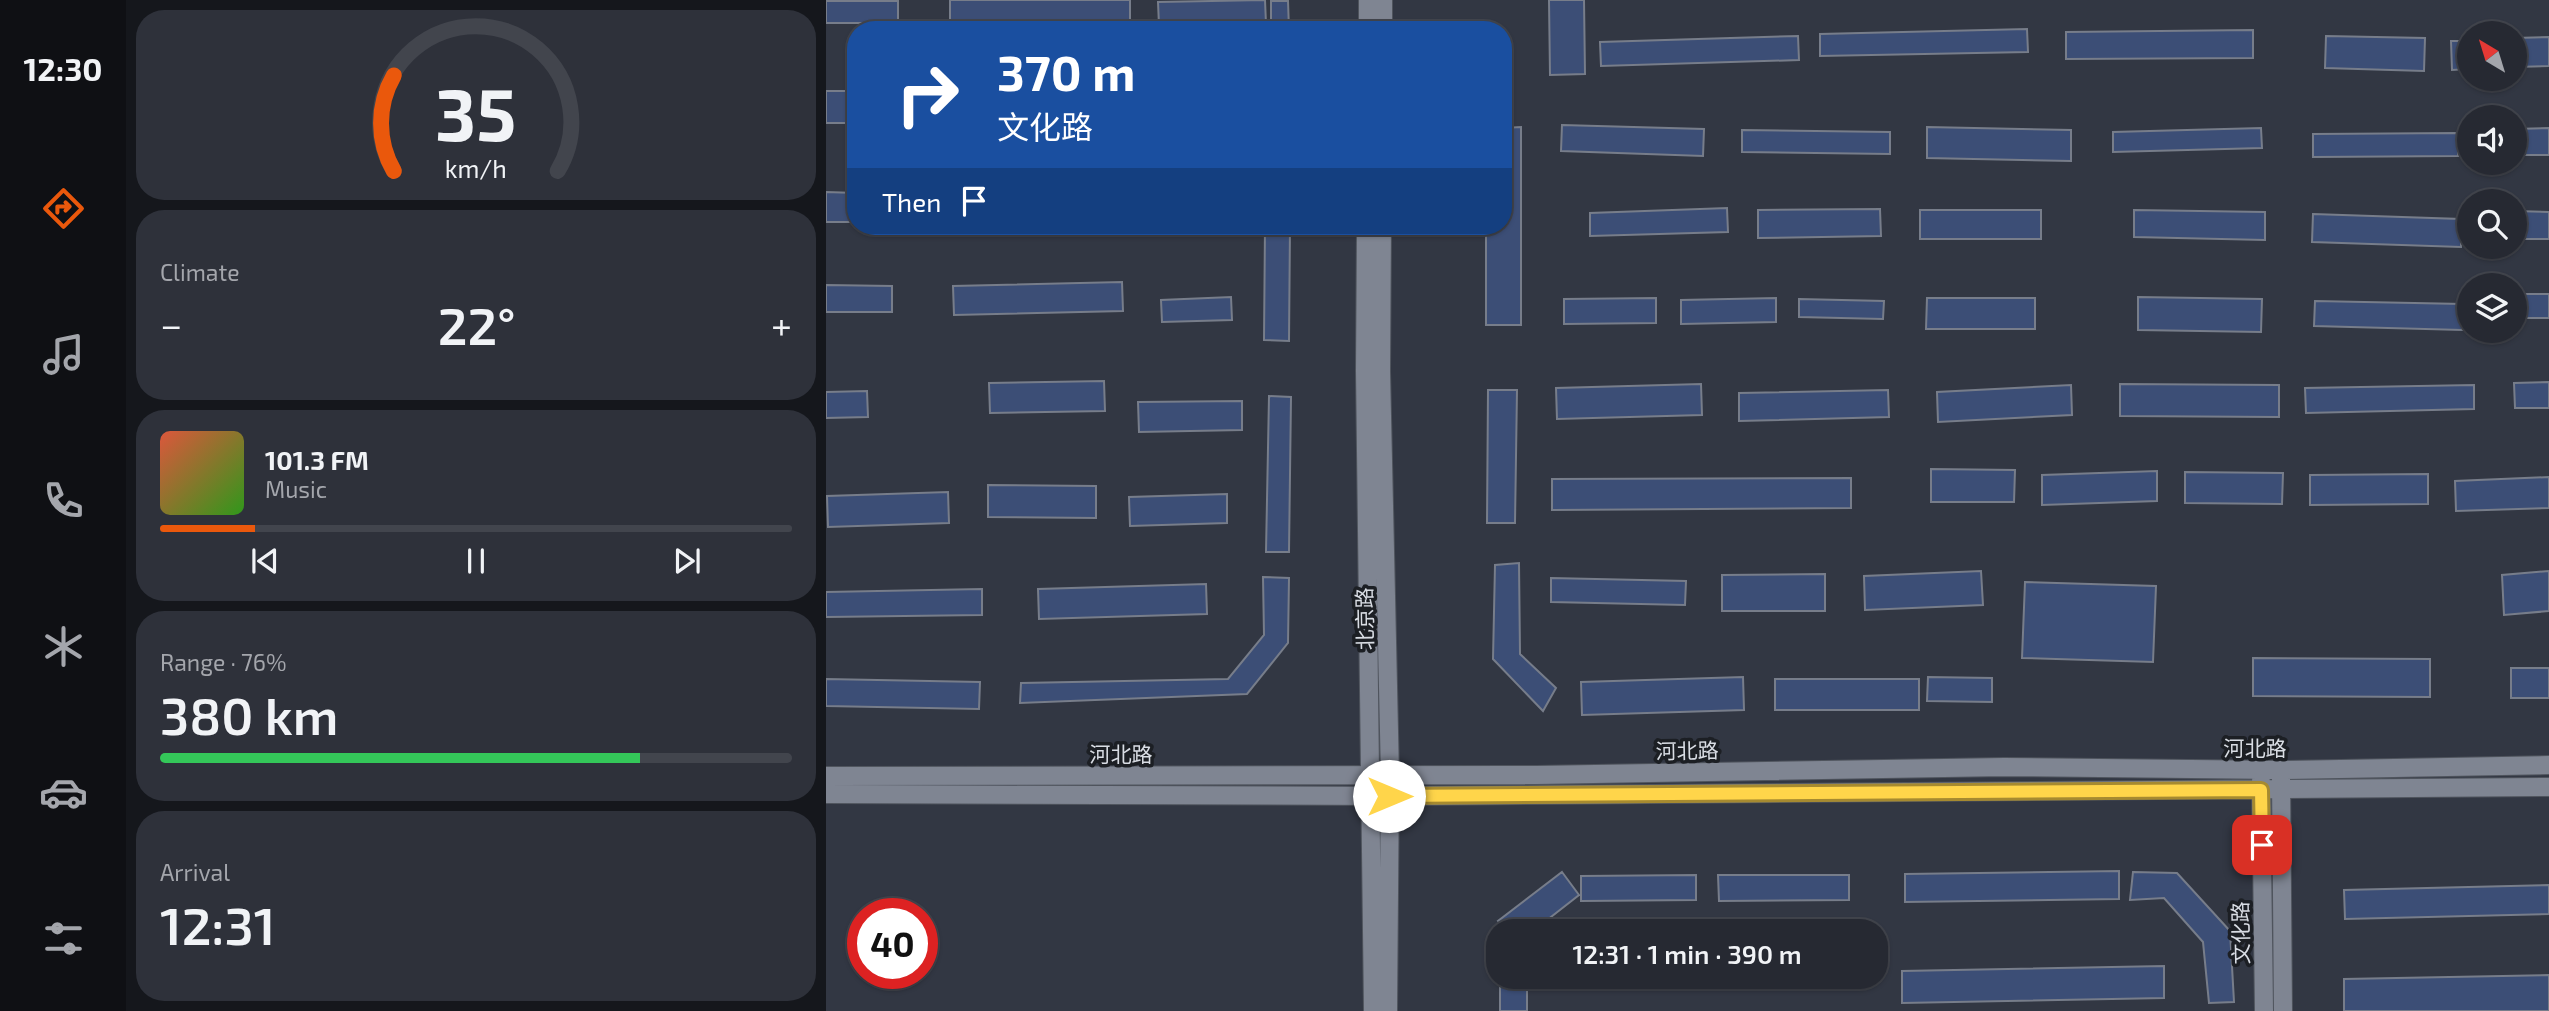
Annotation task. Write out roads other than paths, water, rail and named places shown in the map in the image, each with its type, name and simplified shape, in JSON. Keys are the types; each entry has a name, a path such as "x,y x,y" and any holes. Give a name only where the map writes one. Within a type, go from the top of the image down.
{"street":[{"path":"1368,0 1368,21"},
{"path":"1383,0 1383,21"},
{"name":"北京路","path":"1366,235 1373,1011"},
{"name":"北京路","path":"1382,235 1382,385 1390,776 1388,1011"},
{"name":"河北路","path":"826,776 1390,776 2004,768 2281,770 2549,765"},
{"name":"文化路","path":"2262,770 2263,1011"},
{"name":"文化路","path":"2281,770 2283,1011"},
{"name":"河北路","path":"826,794 1389,796 2549,787"}]}
